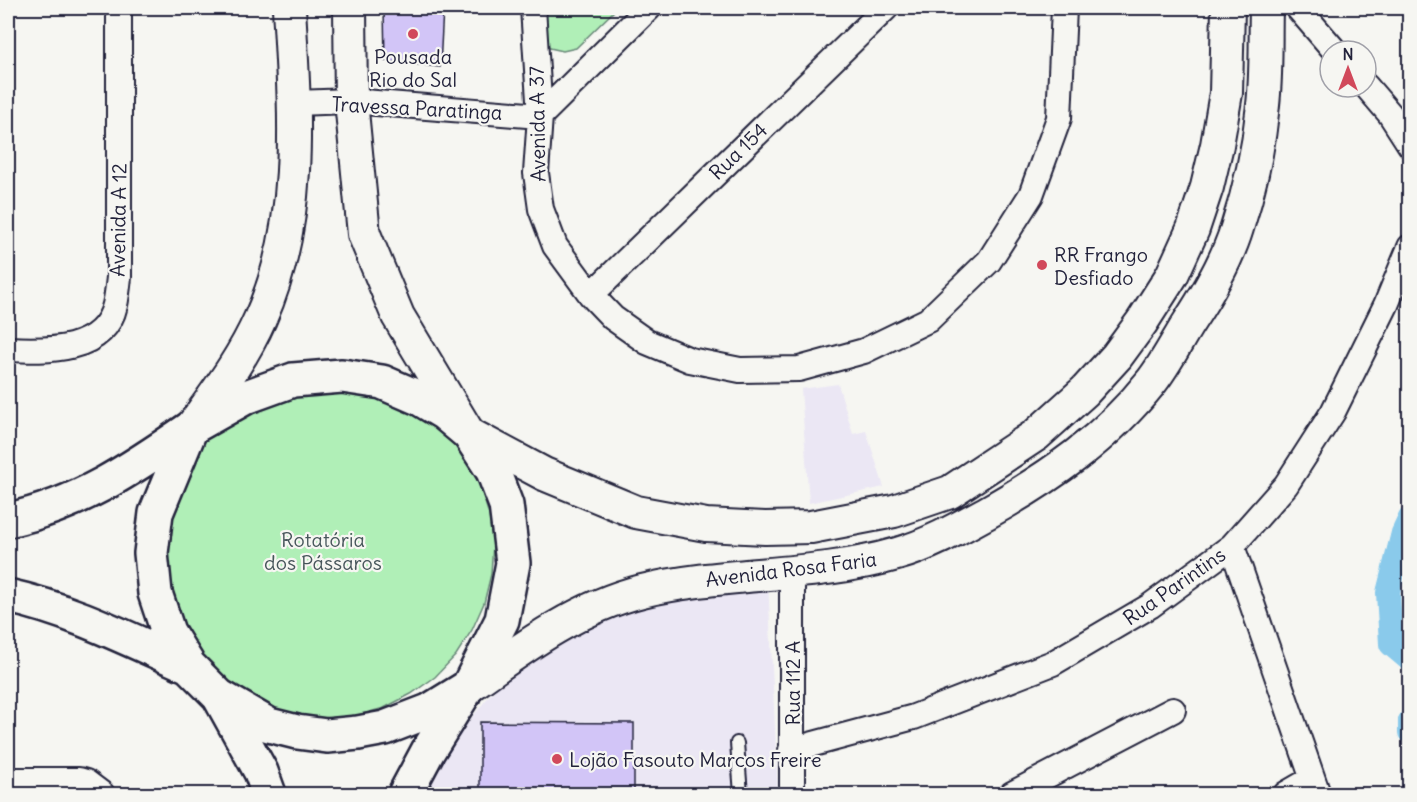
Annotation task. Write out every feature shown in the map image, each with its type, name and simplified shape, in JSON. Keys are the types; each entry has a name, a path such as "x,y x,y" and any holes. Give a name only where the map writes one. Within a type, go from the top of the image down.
{"main road":[{"path":"8,519 38,513 117,478 192,428 246,397 293,380 342,376 382,382 419,398 444,413 469,434 492,471 506,505 513,563 502,620 468,687 428,751 405,795"},
{"path":"192,428 156,513 151,553 155,593 168,632 189,666 219,696 269,725 327,736 385,728 429,711 468,687"},
{"path":"8,596 75,615 189,666"},
{"path":"219,696 261,772 269,795"}],"street":[{"name":"Avenida A 12","path":"8,349 48,351 89,340 106,326 115,306 119,277 119,8"},
{"path":"192,428 229,375 260,319 280,262 291,200 295,103 289,8"},
{"path":"350,8 351,101 364,234 398,316 469,434"},
{"name":"Avenida A 37","path":"532,8 540,116 536,173 541,209 555,246 591,295 613,318 647,342 690,360 740,369 799,369 864,351 928,320 989,261 1030,195 1059,118 1064,8"},
{"path":"540,116 649,8"},
{"name":"Rua 154","path":"591,295 886,8"},
{"name":"Avenida Rosa Faria","path":"469,434 544,474 636,512 706,525 812,528 894,511 950,492 1036,435 1085,391 1117,356 1143,322 1172,275 1193,229 1207,188 1217,145 1226,93 1228,8"},
{"name":"Avenida Rosa Faria","path":"468,687 536,638 596,607 640,591 716,578 838,567 898,554 949,534 1065,465 1118,420 1154,379 1209,290 1237,230 1254,162 1263,111 1266,8"},
{"path":"1298,8 1325,39"},
{"path":"1377,99 1410,145"},
{"name":"Travessa Paratinga","path":"295,103 351,101 540,116"},
{"name":"Rua Parintins","path":"791,750 914,717 1053,663 1150,606 1232,546 1286,484 1333,412 1386,305 1410,247"},
{"path":"1232,546 1315,787 1286,795"},
{"name":"Rua 112 A","path":"792,571 792,795"},
{"path":"1012,795 1173,710"},
{"path":"8,780 79,780 86,782 102,795"}],"lane":[{"path":"737,743 741,795"}],"shaded area":[{"path":"838,384 853,434 866,431 884,487 809,503 801,389"},
{"path":"768,580 778,794 419,794 438,760 489,696 535,651 604,611"}],"green space":[{"path":"538,8 617,8 576,48 563,51 550,48 540,36"},
{"name":"Rotatória dos Pássaros","path":"372,389 425,416 448,436 466,460 480,486 489,515 493,544 491,574 484,603 472,630 456,655 435,677 411,694 384,708 355,716 325,719 296,717 267,709 194,658 156,578 185,454 255,397"}],"building":[{"name":"Pousada Rio do Sal","path":"384,8 443,8 440,67 385,61"},
{"name":"Lojão Fasouto Marcos Freire","path":"480,722 634,723 634,794 480,794"}],"waterway":[{"path":"1410,518 1403,533 1388,593 1391,644 1410,660"},
{"path":"1410,721 1410,732"}],"place":[{"name":"Pousada Rio do Sal","path":"413,34"},
{"name":"RR Frango Desfiado","path":"1042,265"},
{"name":"Lojão Fasouto Marcos Freire","path":"557,759"}]}
